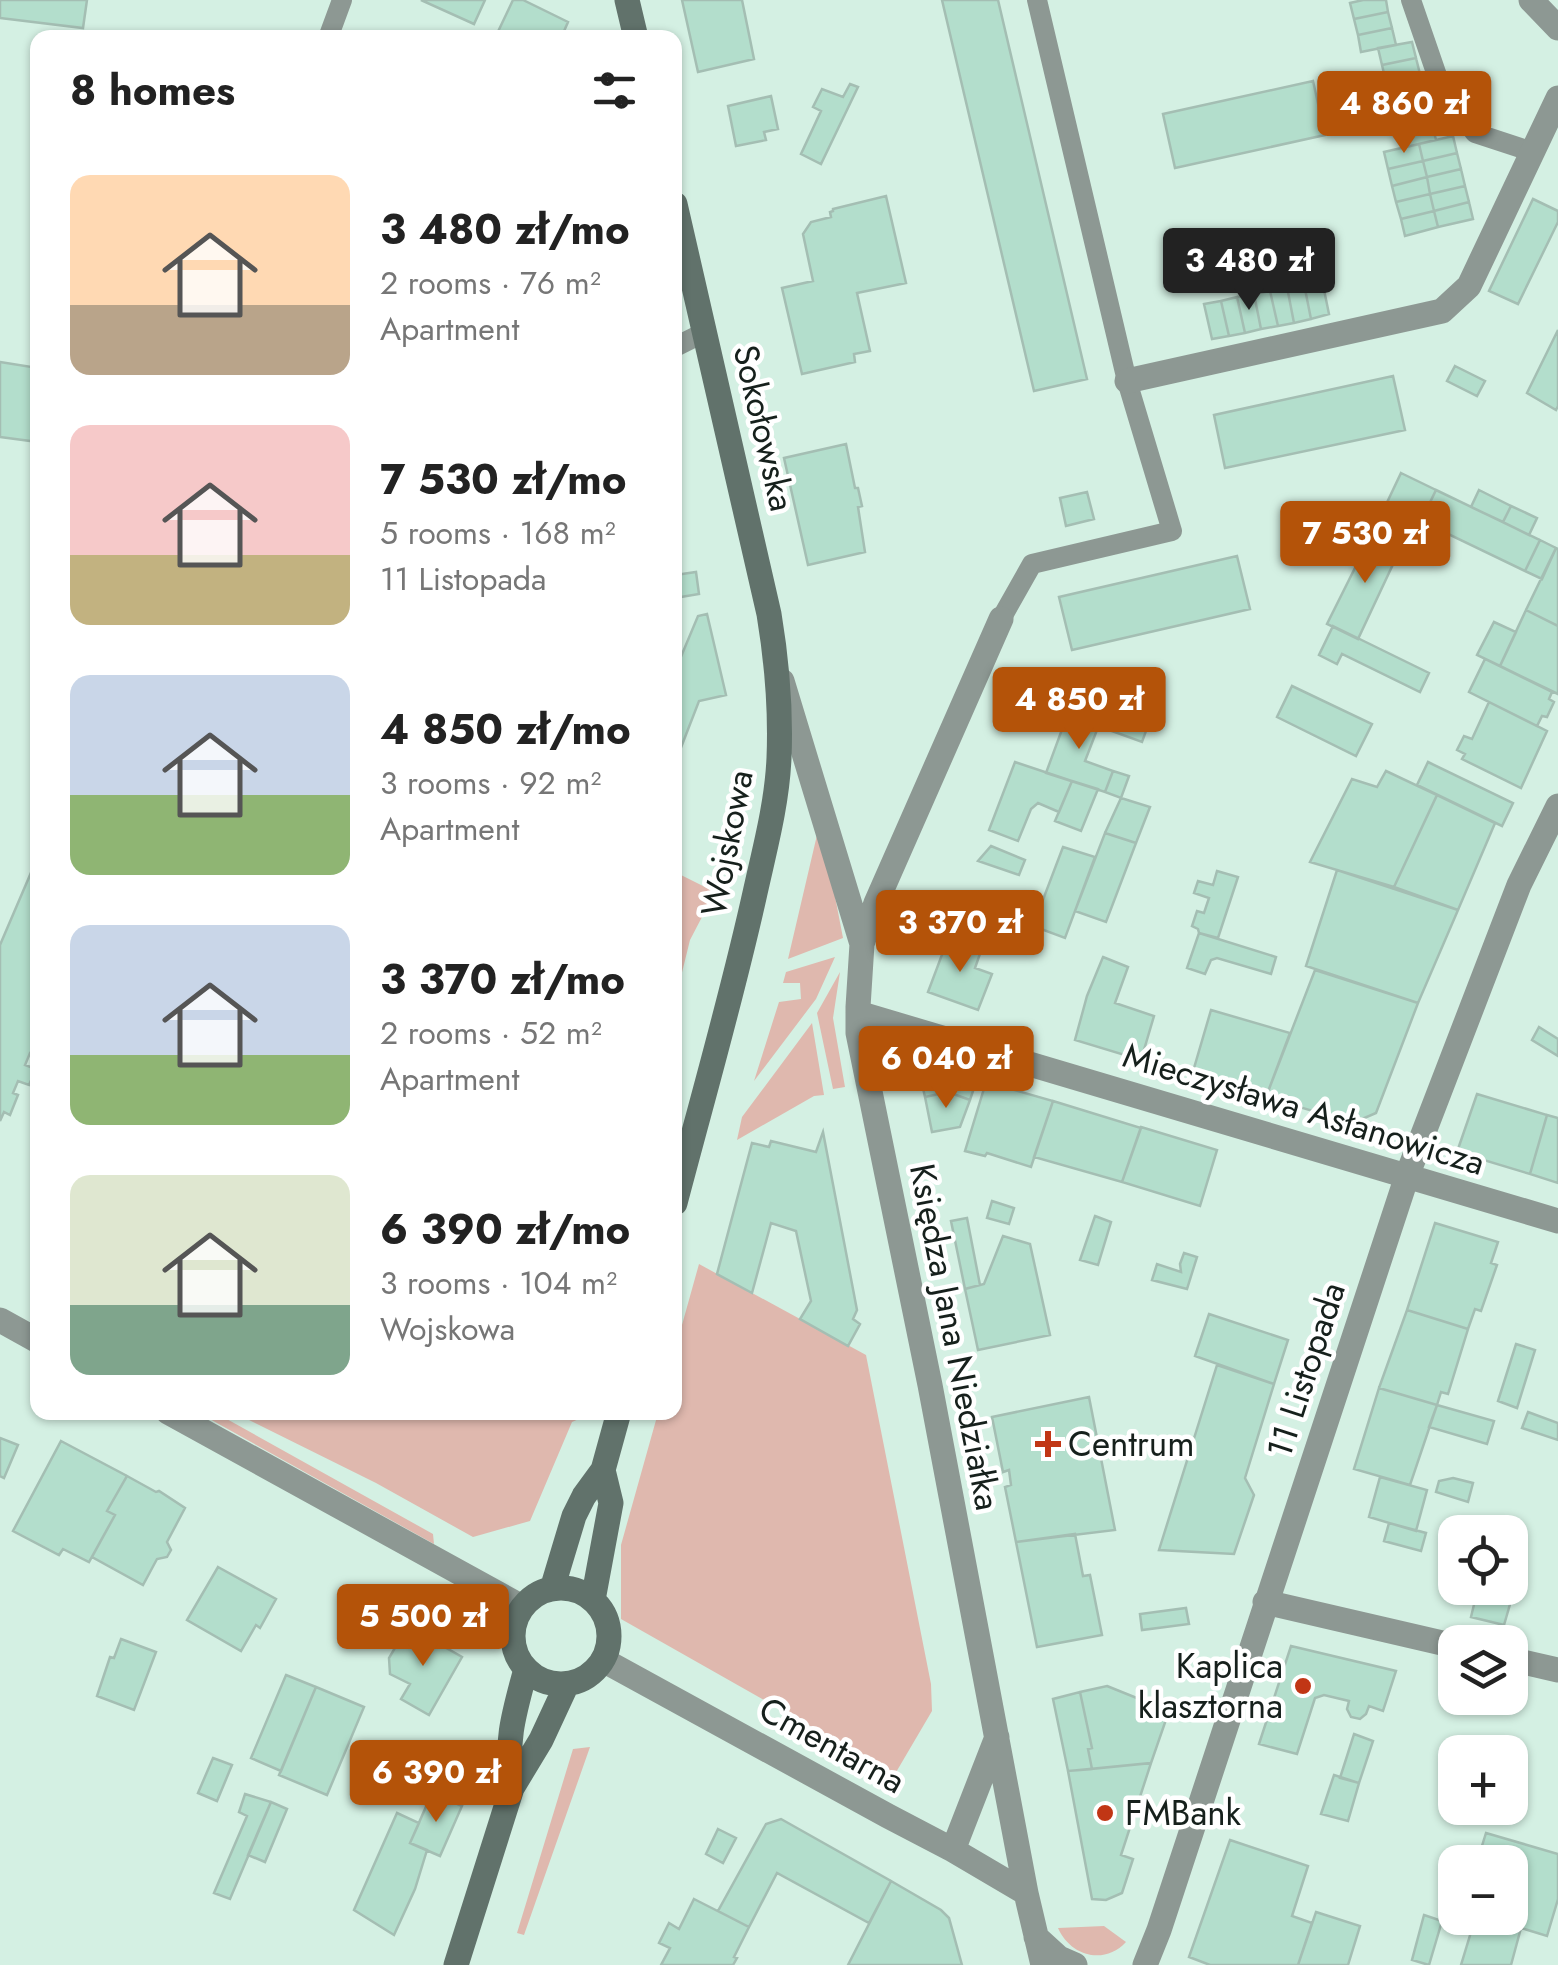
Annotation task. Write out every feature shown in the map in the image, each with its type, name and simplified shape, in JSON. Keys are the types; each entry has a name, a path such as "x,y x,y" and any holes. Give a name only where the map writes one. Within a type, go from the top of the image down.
{"street":[{"path":"627,0 634,30"},
{"path":"1531,0 1558,28"},
{"path":"1127,381 1442,311 1470,286 1558,98"},
{"name":"Sokołowska","path":"682,234 755,545 778,669"},
{"name":"Księdza Jana Niedziałka","path":"1001,618 876,903 862,944 858,1033 930,1384 1026,1893 1044,1965"},
{"path":"778,669 862,944"},
{"name":"Wojskowa","path":"682,1176 748,925 774,807 779,760 778,669"},
{"name":"11 Listopada","path":"1148,1959 1408,1176 1520,885 1558,806"},
{"name":"Mieczysława Asłanowicza","path":"858,1014 1558,1221"},
{"path":"0,1320 30,1337"},
{"path":"183,1420 522,1607"},
{"path":"552,1588 574,1516 603,1470 617,1420"},
{"path":"593,1600 610,1503 603,1470"},
{"path":"552,1588 585,1594 608,1621 610,1638 603,1660 580,1681 567,1684 546,1682 530,1674 519,1661 513,1644 513,1629 522,1607 538,1593 552,1588"},
{"path":"1266,1602 1438,1642"},
{"name":"Cmentarna","path":"603,1660 1026,1893"},
{"path":"1528,1663 1558,1670"},
{"path":"512,1788 508,1760 510,1730 526,1669"},
{"path":"456,1965 512,1788 541,1740 567,1684"},
{"path":"954,1850 997,1737"},
{"path":"1036,1936 1059,1958 1075,1965"},
{"path":"1122,1965 1148,1959"}],"lane":[{"path":"331,30 342,0"},
{"path":"1001,618 1032,564 1172,531 1127,381 1037,0"},
{"path":"1411,0 1442,90 1475,133 1533,152"},
{"path":"682,344 705,332"}],"shaded area":[{"path":"817,835 833,886 843,938 788,959"},
{"path":"682,876 715,892 690,940 682,973"},
{"path":"835,957 816,999 754,1081 779,1002 801,999 800,983 783,983 786,972"},
{"path":"840,972 833,1018 845,1087 833,1089 817,1013"},
{"path":"812,1023 824,1095 814,1096 737,1140 742,1117"},
{"path":"699,1264 866,1355 931,1684 932,1711 895,1774 621,1619 621,1545 656,1420 682,1420 682,1325"},
{"path":"212,1420 229,1420 433,1534 434,1544"},
{"path":"249,1420 576,1420 572,1422 530,1521 473,1537"},
{"path":"590,1747 524,1935 517,1933 573,1749"},
{"path":"1104,1926 1126,1942 1108,1954 1099,1955 1071,1946 1058,1928"}],"building":[{"path":"0,0 87,0 83,28 0,18"},
{"path":"421,0 485,0 474,24"},
{"path":"513,0 523,0 568,22 564,30 499,30"},
{"path":"682,0 742,0 754,59 698,72"},
{"path":"942,0 998,0 1087,379 1034,391"},
{"path":"1386,0 1388,12 1354,19 1350,3"},
{"path":"1388,12 1392,28 1358,35 1354,19"},
{"path":"1392,28 1396,45 1361,52 1358,35"},
{"path":"1412,42 1416,58 1382,65 1378,48"},
{"path":"1416,58 1420,74 1386,82 1382,65"},
{"path":"1420,74 1424,90 1390,99 1386,82"},
{"path":"1313,81 1325,135 1175,168 1163,114"},
{"path":"850,84 858,87 821,164 801,154 821,111 813,107 822,89 843,97"},
{"path":"1424,90 1428,107 1394,115 1390,99"},
{"path":"771,96 778,129 764,132 766,140 736,146 728,106"},
{"path":"1428,107 1432,124 1397,131 1394,115"},
{"path":"1432,124 1436,140 1402,148 1397,131"},
{"path":"1453,136 1457,153 1423,161 1419,144"},
{"path":"1419,144 1423,161 1388,169 1384,152"},
{"path":"1457,153 1461,169 1427,177 1423,161"},
{"path":"1423,161 1427,177 1392,186 1388,169"},
{"path":"1461,169 1465,186 1430,194 1427,177"},
{"path":"1427,177 1430,194 1396,202 1392,186"},
{"path":"1465,186 1469,202 1434,211 1430,194"},
{"path":"1430,194 1434,211 1401,219 1396,202"},
{"path":"886,196 906,283 857,293 870,351 854,354 855,362 802,374 782,288 813,281 803,234 811,222 831,217 833,209"},
{"path":"1533,199 1558,211 1558,222 1518,304 1489,291"},
{"path":"1469,202 1473,219 1438,227 1434,211"},
{"path":"1434,211 1438,227 1405,236 1401,219"},
{"path":"1322,280 1329,314 1311,319 1304,284"},
{"path":"1304,284 1311,319 1294,323 1287,287"},
{"path":"1287,287 1294,323 1278,326 1270,291"},
{"path":"1270,291 1278,326 1261,329 1254,294"},
{"path":"1254,294 1261,329 1245,333 1237,297"},
{"path":"1237,297 1245,333 1229,336 1221,301"},
{"path":"1221,301 1229,336 1212,339 1204,304"},
{"path":"1558,330 1558,406 1556,410 1527,393"},
{"path":"0,362 30,367 30,441 0,437"},
{"path":"1455,366 1485,381 1477,396 1447,381"},
{"path":"1393,376 1405,430 1225,468 1214,415"},
{"path":"846,444 862,506 858,507 865,552 808,565 784,458"},
{"path":"1401,473 1436,490 1421,521 1402,545 1373,532"},
{"path":"1436,490 1540,540 1525,571 1421,521"},
{"path":"1479,490 1511,506 1503,522 1471,507"},
{"path":"1087,492 1094,519 1066,526 1060,498"},
{"path":"1511,506 1537,518 1529,535 1503,522"},
{"path":"1373,532 1402,545 1358,639 1327,624"},
{"path":"1540,540 1556,548 1542,579 1525,571"},
{"path":"1558,549 1558,626 1526,610"},
{"path":"1237,556 1250,609 1072,650 1059,597"},
{"path":"696,572 699,594 682,597 682,574"},
{"path":"1526,610 1558,626 1558,694 1500,666"},
{"path":"707,614 726,695 699,701 682,745 682,654 698,616"},
{"path":"1494,622 1516,632 1500,666 1477,655"},
{"path":"1333,626 1429,673 1420,692 1342,654 1337,664 1319,655"},
{"path":"1485,659 1552,692 1549,699 1554,702 1547,717 1542,716 1537,726 1469,692"},
{"path":"1080,681 1154,709 1142,742 1098,726 1102,717 1071,705"},
{"path":"1292,686 1372,724 1356,756 1277,717"},
{"path":"1489,702 1547,731 1521,788 1462,759 1465,754 1457,750 1464,736 1472,739"},
{"path":"1071,705 1102,717 1085,761 1113,771 1105,792 1046,773"},
{"path":"1015,762 1072,781 1059,812 1038,803 1031,809 1018,841 989,830"},
{"path":"1428,762 1513,803 1502,826 1417,785"},
{"path":"1113,771 1129,776 1121,798 1105,792"},
{"path":"1386,771 1437,795 1394,887 1310,862 1352,779 1377,787"},
{"path":"1072,781 1098,789 1081,831 1055,821"},
{"path":"1437,795 1495,823 1458,910 1394,887"},
{"path":"1121,798 1150,807 1136,843 1105,833"},
{"path":"1105,833 1136,843 1106,922 1075,911"},
{"path":"991,846 1025,860 1019,875 978,861"},
{"path":"1063,847 1095,857 1065,938 1033,926"},
{"path":"1337,870 1458,910 1418,1003 1306,966"},
{"path":"1217,871 1238,877 1218,938 1199,933 1192,926 1197,911 1204,913 1209,898 1194,893 1198,881 1213,885"},
{"path":"30,875 30,1053 25,1065 30,1067 30,1083 18,1081 13,1093 18,1095 10,1115 4,1112 0,1121 0,945"},
{"path":"932,921 926,944 893,952 889,933"},
{"path":"1199,933 1276,957 1271,974 1217,958 1211,960 1205,974 1187,968"},
{"path":"949,936 982,948 975,968 992,974 978,1010 928,992"},
{"path":"1103,957 1128,967 1115,1003 1154,1016 1141,1060 1075,1040"},
{"path":"1315,970 1418,1003 1376,1113 1353,1123 1266,1097"},
{"path":"1211,1010 1290,1033 1266,1097 1192,1075"},
{"path":"1539,1027 1558,1039 1558,1056 1532,1040"},
{"path":"933,1065 977,1079 970,1100 948,1092 925,1097 920,1075"},
{"path":"986,1082 1053,1101 1031,1167 987,1153 985,1156 965,1151"},
{"path":"948,1092 970,1100 960,1127 932,1132 925,1097"},
{"path":"1477,1094 1547,1115 1530,1174 1457,1152"},
{"path":"1053,1101 1141,1128 1122,1182 1034,1157"},
{"path":"1547,1115 1558,1118 1558,1183 1530,1174"},
{"path":"1141,1127 1217,1150 1200,1206 1122,1182"},
{"path":"823,1132 857,1310 853,1319 860,1324 848,1346 800,1319 811,1301 796,1231 771,1223 752,1293 717,1274 752,1143 769,1147 771,1141 816,1152"},
{"path":"992,1201 1014,1208 1009,1224 987,1218"},
{"path":"1095,1216 1111,1222 1098,1265 1080,1260"},
{"path":"967,1218 980,1285 965,1289 951,1221"},
{"path":"1435,1223 1498,1242 1491,1263 1497,1265 1481,1311 1475,1309 1468,1329 1407,1310"},
{"path":"1003,1236 1030,1244 1050,1335 978,1350 965,1289 984,1284"},
{"path":"1184,1253 1197,1257 1187,1289 1152,1280 1157,1264 1181,1272"},
{"path":"1407,1310 1468,1329 1448,1394 1441,1392 1437,1405 1379,1388"},
{"path":"1209,1314 1288,1340 1274,1384 1195,1356"},
{"path":"1516,1344 1535,1350 1517,1408 1498,1401"},
{"path":"1217,1365 1274,1384 1245,1478 1254,1495 1234,1554 1159,1550"},
{"path":"1379,1388 1437,1405 1410,1485 1354,1469"},
{"name":"Centrum","path":"1089,1397 1115,1530 1016,1542 1005,1487 1011,1485 1009,1470 1003,1472 992,1417"},
{"path":"1437,1405 1494,1421 1487,1444 1429,1427"},
{"path":"1528,1412 1558,1423 1558,1440 1522,1428"},
{"path":"0,1438 18,1445 4,1478 0,1476"},
{"path":"61,1441 127,1476 107,1511 115,1515 89,1562 63,1549 59,1555 13,1531"},
{"path":"127,1476 185,1508 167,1542 171,1550 167,1557 157,1559 143,1585 92,1557 115,1515 107,1511"},
{"path":"1380,1477 1427,1490 1416,1531 1369,1517"},
{"path":"1453,1478 1473,1483 1468,1502 1436,1492 1439,1481"},
{"path":"1389,1523 1426,1533 1421,1551 1384,1541"},
{"path":"1075,1534 1083,1576 1090,1575 1102,1635 1037,1647 1016,1542"},
{"path":"218,1567 276,1599 241,1651 187,1620"},
{"path":"1474,1605 1510,1605 1504,1625 1471,1617"},
{"path":"1186,1608 1189,1624 1142,1630 1140,1614"},
{"path":"406,1629 462,1657 429,1715 401,1699 410,1684 390,1674 389,1658"},
{"path":"121,1639 156,1652 134,1710 97,1696 110,1657 114,1658"},
{"path":"1291,1646 1396,1671 1383,1711 1369,1706 1360,1719 1351,1717 1349,1701 1324,1695 1315,1698 1297,1754 1259,1744"},
{"path":"286,1675 316,1687 281,1771 251,1758"},
{"path":"1107,1686 1169,1711 1151,1763 1092,1769 1088,1749 1092,1748 1080,1692"},
{"path":"316,1687 364,1707 327,1795 279,1775"},
{"path":"1080,1692 1092,1748 1088,1749 1092,1769 1068,1771 1053,1699"},
{"path":"1354,1734 1373,1741 1359,1783 1340,1778"},
{"path":"213,1758 232,1765 217,1801 198,1793"},
{"name":"FMBank","path":"1151,1763 1121,1855 1133,1859 1122,1893 1106,1900 1092,1899 1068,1771"},
{"path":"1334,1775 1359,1783 1348,1821 1321,1814"},
{"path":"432,1793 462,1806 440,1856 410,1843"},
{"path":"245,1794 271,1802 230,1899 214,1893 247,1816 239,1812"},
{"path":"271,1802 287,1809 265,1862 248,1855"},
{"path":"397,1813 419,1823 410,1843 427,1850 394,1935 354,1910"},
{"path":"781,1819 891,1881 869,1923 777,1873 749,1927 718,1911 766,1824"},
{"path":"718,1829 736,1838 723,1863 706,1854"},
{"path":"1486,1833 1527,1845 1482,1845"},
{"path":"1230,1840 1308,1866 1292,1916 1312,1923 1298,1965 1210,1965 1189,1957"},
{"path":"1528,1845 1558,1854 1558,1899 1547,1936 1528,1930"},
{"path":"891,1881 949,1918 962,1965 848,1965"},
{"path":"694,1899 749,1927 733,1965 661,1965 670,1948 659,1943 669,1923 679,1929"},
{"path":"1316,1912 1360,1926 1348,1965 1298,1965"},
{"path":"1424,1915 1438,1920 1429,1965 1412,1960"},
{"path":"1470,1935 1519,1935 1511,1965 1461,1965"}],"place":[{"name":"Centrum","path":"1048,1444"},
{"name":"Kaplica klasztorna","path":"1303,1686"},
{"name":"FMBank","path":"1105,1813"}]}
